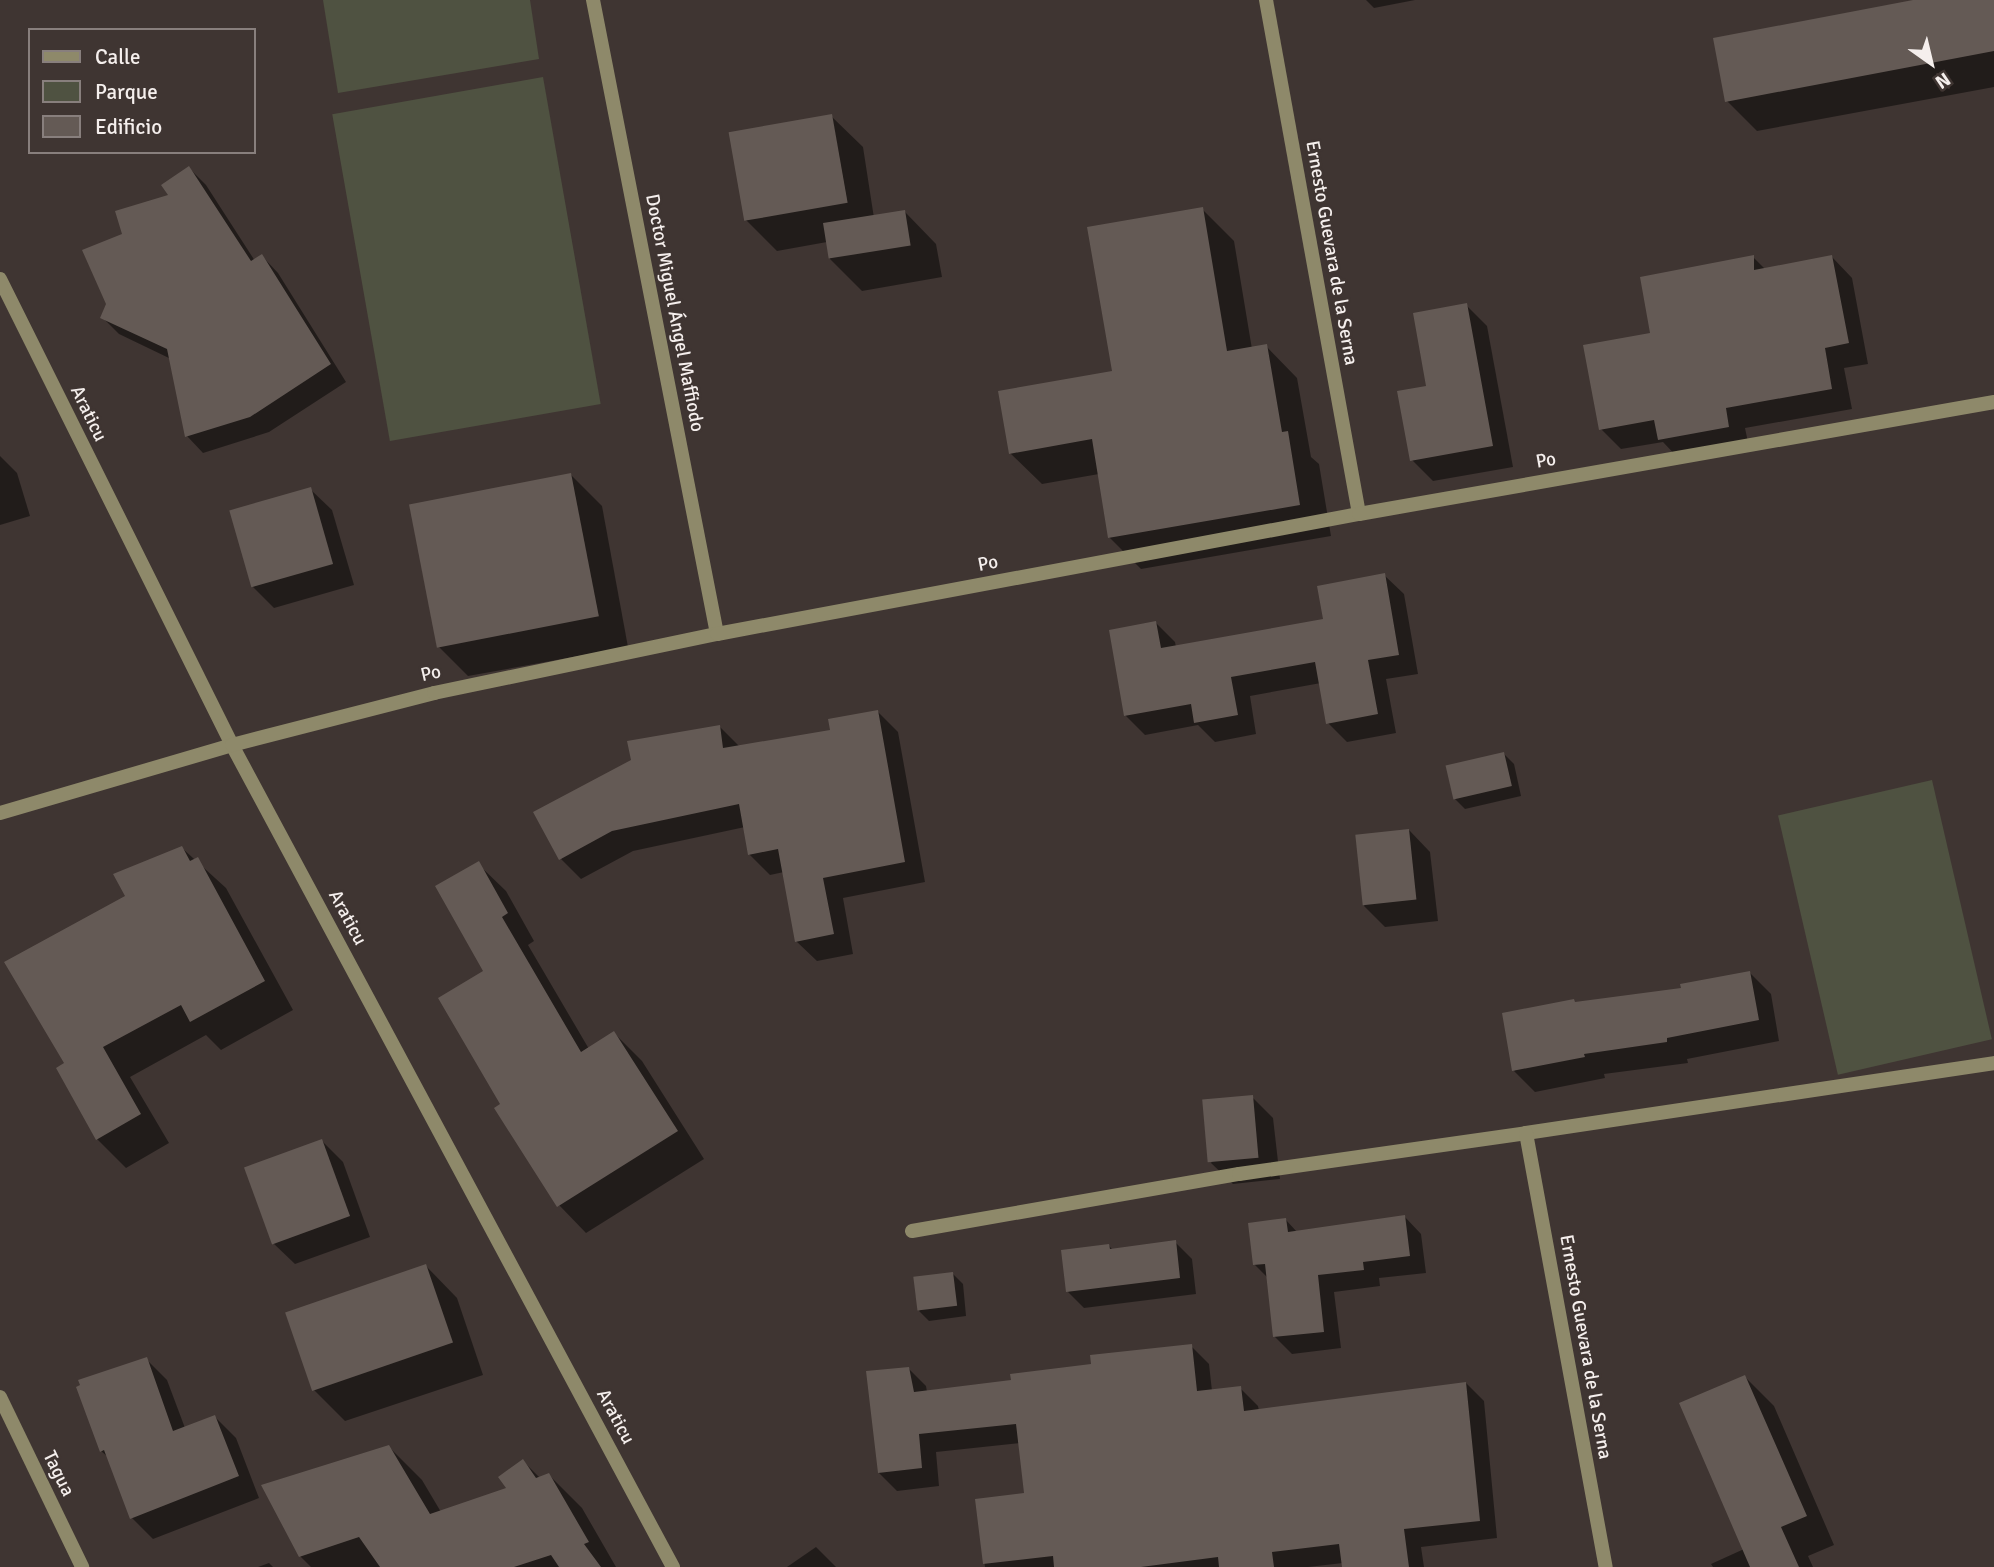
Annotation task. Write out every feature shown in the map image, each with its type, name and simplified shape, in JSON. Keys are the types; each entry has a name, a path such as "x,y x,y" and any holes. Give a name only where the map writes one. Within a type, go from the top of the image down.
{"street":[{"name":"Doctor Miguel Ángel Maffiodo","path":"593,0 717,634"},
{"name":"Ernesto Guevara de la Serna","path":"1266,0 1359,514"},
{"name":"Araticu","path":"0,279 232,745 673,1567"},
{"name":"Po","path":"0,813 232,745 434,693 717,634 1359,514 1994,402"},
{"path":"912,1231 1239,1174 1994,1063"},
{"name":"Ernesto Guevara de la Serna","path":"1525,1133 1606,1567"},
{"name":"Tagua","path":"0,1397 82,1567"}],"green space":[{"path":"323,0 530,0 539,59 338,93"},
{"path":"543,77 601,404 390,441 332,114"},
{"path":"1932,780 1992,1039 1838,1075 1778,816"}],"building":[{"path":"1913,0 1994,0 1994,51 1725,102 1713,38"},
{"path":"832,114 848,203 744,221 729,132"},
{"path":"189,166 251,261 262,254 331,364 250,417 185,437 167,349 100,318 106,304 82,250 122,234 115,211 168,195 161,185"},
{"path":"1203,207 1227,351 1267,344 1282,432 1288,431 1300,505 1108,538 1092,439 1009,454 998,391 1112,371 1087,227"},
{"path":"905,210 911,246 829,259 823,223"},
{"path":"1754,255 1754,270 1832,255 1849,343 1825,348 1832,389 1726,408 1729,427 1658,440 1654,420 1599,430 1583,345 1650,333 1640,277"},
{"path":"1467,303 1493,446 1410,461 1397,391 1426,386 1413,313"},
{"path":"571,473 599,616 437,648 409,504"},
{"path":"311,487 333,564 251,587 229,510"},
{"path":"1385,573 1399,655 1368,660 1378,714 1326,724 1315,662 1231,677 1238,715 1194,723 1191,704 1124,716 1109,630 1156,621 1161,648 1323,619 1317,586"},
{"path":"878,710 905,862 823,878 834,934 795,942 778,849 748,855 739,804 612,831 559,860 533,812 631,760 627,741 720,725 723,748 830,730 828,719"},
{"path":"1504,752 1512,786 1453,800 1446,765"},
{"path":"1409,829 1416,900 1363,905 1355,835"},
{"path":"182,846 190,861 198,857 265,981 190,1022 181,1005 103,1047 141,1114 96,1140 56,1068 64,1063 4,962 125,896 113,874"},
{"path":"479,861 508,913 502,917 581,1052 614,1031 678,1131 557,1207 494,1108 500,1104 438,998 483,971 435,886"},
{"path":"1750,971 1759,1020 1667,1038 1667,1042 1584,1054 1585,1057 1512,1071 1502,1013 1574,999 1575,1002 1681,988 1680,984"},
{"path":"1253,1095 1258,1158 1208,1162 1202,1099"},
{"path":"322,1139 350,1216 272,1244 244,1167"},
{"path":"1405,1215 1410,1256 1363,1262 1364,1270 1318,1275 1324,1332 1273,1337 1265,1264 1253,1265 1248,1223 1286,1218 1288,1232"},
{"path":"1176,1240 1180,1278 1066,1292 1061,1250 1109,1244 1110,1249"},
{"path":"426,1264 453,1342 312,1391 285,1313"},
{"path":"953,1272 957,1306 917,1311 913,1277"},
{"path":"1192,1344 1197,1391 1241,1386 1244,1411 1466,1382 1480,1521 1404,1529 1409,1567 1342,1567 1339,1544 1272,1552 1274,1567 1219,1567 1218,1557 1141,1567 1054,1567 1053,1556 983,1564 975,1499 1024,1493 1016,1424 919,1434 922,1468 878,1473 866,1371 909,1367 914,1392 1011,1380 1010,1374 1091,1364 1090,1355"},
{"path":"147,1357 173,1431 215,1415 239,1476 130,1519 104,1450 100,1452 76,1387 80,1385 78,1380"},
{"path":"1745,1375 1807,1516 1781,1527 1799,1567 1750,1567 1679,1403"},
{"path":"389,1445 430,1514 506,1488 498,1477 523,1459 536,1478 549,1473 589,1542 584,1544 601,1567 559,1567 551,1555 514,1567 380,1567 359,1537 299,1557 261,1485"}]}
